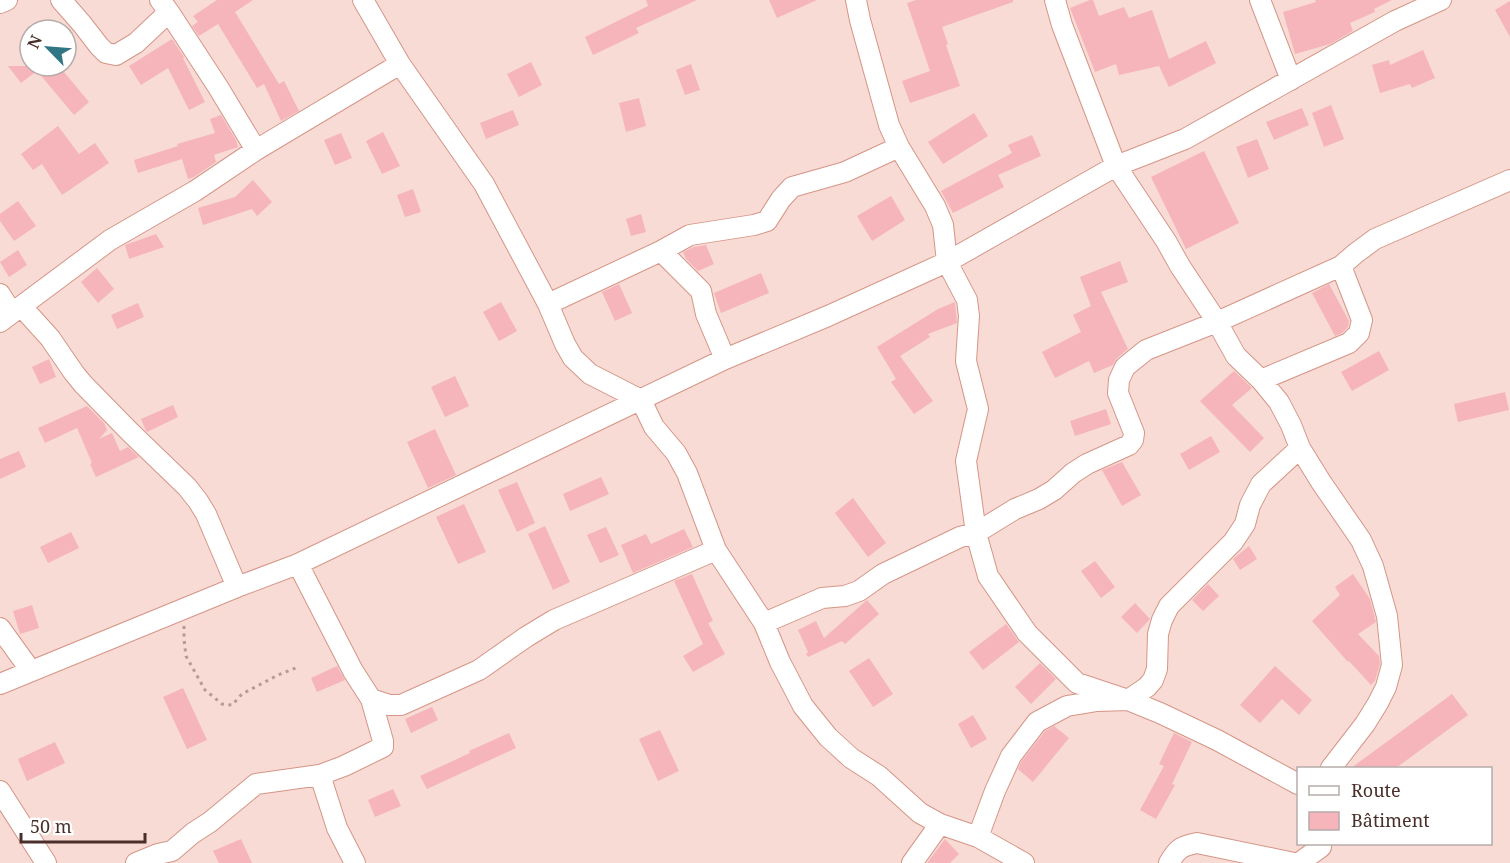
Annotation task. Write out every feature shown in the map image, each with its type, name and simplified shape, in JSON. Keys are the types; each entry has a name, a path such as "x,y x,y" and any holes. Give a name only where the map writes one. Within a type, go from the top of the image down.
{"street":[{"path":"0,3 8,0"},
{"path":"61,0 99,46 106,53 116,55 136,43 164,6 218,87 256,150"},
{"path":"363,0 400,64 484,184 548,304 573,358 590,374 641,400 654,427 676,453 687,473 716,550 764,623 780,662 803,706 828,737 851,758 879,776 920,813 940,824 978,837 1024,863"},
{"path":"856,0 889,125 899,147 935,206 943,225 947,262 967,300 969,316 966,361 978,410 966,461 975,533 988,576 1027,633 1077,682 1160,713 1297,783"},
{"path":"1055,0 1062,25 1116,166 1166,241 1236,356 1261,380 1279,402 1300,448 1320,482 1360,540 1373,566 1387,616 1392,665 1386,687 1365,724 1332,767"},
{"path":"1260,0 1291,80"},
{"path":"0,684 298,564 725,359 828,316 947,262 1116,166 1185,140 1395,21 1441,0"},
{"path":"11,314 110,240 195,191 256,150 400,64"},
{"path":"548,304 690,235 767,221 792,187 845,172 899,147"},
{"path":"764,623 822,598 845,596 859,591 883,574 960,537 975,533 1015,509 1054,490 1087,464 1129,445 1134,433 1118,393 1119,380 1125,367 1146,350 1217,322 1341,266 1375,240 1510,180"},
{"path":"661,251 701,291 706,314 725,359"},
{"path":"1261,380 1349,343 1359,333 1362,320 1341,266"},
{"path":"0,294 11,314 50,338 83,384 187,487 206,514 237,587"},
{"path":"978,837 1011,756 1037,722 1067,706 1097,701 1128,700 1153,680 1157,669 1158,634 1169,606 1233,542 1245,524 1250,505 1261,484 1300,448"},
{"path":"370,699 389,705 401,705 479,669 554,620 716,550"},
{"path":"136,863 172,851 256,784 320,775 383,747 370,699 352,671 298,564"},
{"path":"0,628 31,671"},
{"path":"320,775 337,828 355,863"},
{"path":"0,791 46,863"},
{"path":"912,863 940,824"},
{"path":"1169,863 1176,851 1186,845 1197,843 1294,863"},
{"path":"1299,863 1324,851"}],"path":[{"path":"184,609 186,656 205,690 222,704 232,705 242,694 278,675 298,668"}],"building":[{"path":"217,0 253,0 235,12 279,84 284,81 299,111 281,121 264,84 257,88 218,24 199,36 192,26 198,22 193,16"},
{"path":"646,0 697,0 636,28 639,33 593,55 585,37 648,6"},
{"path":"769,0 817,0 777,18"},
{"path":"916,0 1013,0 1013,2 942,27 960,86 910,103 902,81 930,71 907,3"},
{"path":"1093,0 1099,16 1124,7 1129,18 1152,10 1169,59 1206,41 1216,63 1169,87 1159,66 1119,75 1116,64 1095,72 1070,8"},
{"path":"1315,0 1392,0 1374,9 1375,12 1350,23 1353,31 1330,44 1295,54 1283,12 1316,2"},
{"path":"1510,1 1510,37 1495,10"},
{"path":"172,39 184,57 205,102 189,110 168,68 141,85 129,66"},
{"path":"1423,50 1435,78 1412,88 1410,84 1380,93 1372,65 1389,60 1390,65"},
{"path":"531,62 542,85 519,97 507,74"},
{"path":"691,64 700,90 685,95 676,70"},
{"path":"8,66 18,66 18,78 28,78 21,83"},
{"path":"43,78 69,78 89,102 74,115"},
{"path":"639,98 646,126 626,132 619,103"},
{"path":"1331,105 1344,139 1324,147 1312,113"},
{"path":"1302,108 1309,125 1274,140 1266,122"},
{"path":"513,110 519,125 486,139 480,123"},
{"path":"974,113 988,136 943,164 928,142"},
{"path":"221,115 238,147 214,155 216,162 188,179 182,159 138,173 134,160 215,133 210,119"},
{"path":"58,126 79,154 95,143 109,163 62,195 42,164 33,170 21,154"},
{"path":"383,132 400,166 382,174 366,141"},
{"path":"341,133 352,158 335,165 324,140"},
{"path":"1032,135 1041,156 998,175 1004,187 953,213 941,191 1012,153 1008,145"},
{"path":"1257,139 1269,169 1248,178 1236,147"},
{"path":"1204,151 1239,223 1186,249 1151,177"},
{"path":"253,180 272,202 257,216 252,209 203,225 198,208 235,197"},
{"path":"413,189 421,212 405,217 397,195"},
{"path":"891,196 905,220 872,241 857,216"},
{"path":"18,201 36,226 14,241 0,221 0,214"},
{"path":"641,214 646,232 631,236 626,219"},
{"path":"156,234 164,247 129,259 125,245"},
{"path":"706,245 714,264 698,271 686,259 683,252"},
{"path":"18,250 27,265 9,277 0,262"},
{"path":"1120,261 1128,282 1101,292 1128,349 1117,358 1113,365 1094,373 1089,361 1055,378 1042,352 1081,332 1073,315 1091,306 1080,277"},
{"path":"97,268 114,289 98,303 81,282"},
{"path":"761,273 769,293 721,313 714,293"},
{"path":"619,284 632,313 615,321 602,292"},
{"path":"1329,284 1349,321 1348,327 1335,336 1312,293"},
{"path":"501,302 517,331 499,341 483,312"},
{"path":"955,302 957,323 928,334 930,337 900,356 933,401 914,414 891,382 896,379 877,347 938,309"},
{"path":"138,303 144,317 117,329 111,315"},
{"path":"1379,351 1389,370 1352,391 1341,372"},
{"path":"49,359 56,377 40,384 32,367"},
{"path":"1234,371 1252,388 1232,405 1264,438 1250,452 1200,401"},
{"path":"455,376 469,406 445,417 431,387"},
{"path":"1505,392 1509,410 1458,422 1454,404"},
{"path":"173,405 178,417 146,431 141,419"},
{"path":"87,406 104,423 107,430 99,439 112,433 120,451 128,447 139,457 96,477 77,428 45,443 38,428"},
{"path":"1106,409 1111,424 1075,436 1070,421"},
{"path":"435,429 456,475 428,488 407,442"},
{"path":"1211,436 1220,452 1189,470 1180,454"},
{"path":"19,451 26,467 0,479 0,459"},
{"path":"1122,462 1141,495 1122,506 1102,470"},
{"path":"601,477 609,494 570,511 563,494"},
{"path":"517,482 535,523 517,532 498,490"},
{"path":"853,498 886,543 868,557 835,513"},
{"path":"464,504 486,552 458,564 436,517"},
{"path":"545,526 570,582 553,590 528,534"},
{"path":"606,527 619,555 600,563 587,535"},
{"path":"684,529 693,547 633,573 621,545 646,534 651,544"},
{"path":"71,532 79,548 48,563 40,547"},
{"path":"1249,546 1257,559 1240,570 1233,559"},
{"path":"1095,561 1115,587 1101,598 1081,571"},
{"path":"692,574 713,621 708,623 725,654 693,672 683,656 703,644 674,581"},
{"path":"1353,574 1370,599 1376,622 1358,634 1379,656 1380,664 1375,681 1371,685 1312,621 1340,595 1335,587"},
{"path":"1208,584 1219,596 1203,611 1192,600"},
{"path":"867,600 879,614 845,644 842,641 808,657 798,630 816,621 824,638"},
{"path":"1135,603 1150,619 1137,633 1121,617"},
{"path":"32,605 39,628 20,634 13,611"},
{"path":"1006,624 1019,642 983,670 969,652"},
{"path":"869,658 893,694 873,707 849,671"},
{"path":"1040,663 1056,679 1031,704 1015,687"},
{"path":"337,666 345,680 317,692 311,678"},
{"path":"1275,666 1312,700 1299,715 1282,699 1260,723 1240,705"},
{"path":"183,688 207,740 187,749 163,697"},
{"path":"1452,694 1468,715 1397,767 1352,767"},
{"path":"432,707 438,720 411,733 405,719"},
{"path":"973,715 987,739 971,748 958,724"},
{"path":"1054,726 1069,738 1033,782 1018,769 1045,731"},
{"path":"660,730 679,771 658,781 639,739"},
{"path":"509,733 516,748 427,789 420,776"},
{"path":"1174,733 1192,742 1172,784 1175,785 1156,819 1140,810 1164,766 1159,764"},
{"path":"55,742 65,763 27,781 18,759"},
{"path":"393,789 401,806 375,817 368,800"},
{"path":"241,839 252,863 219,863 213,851"},
{"path":"945,839 959,854 950,863 927,863"}]}
